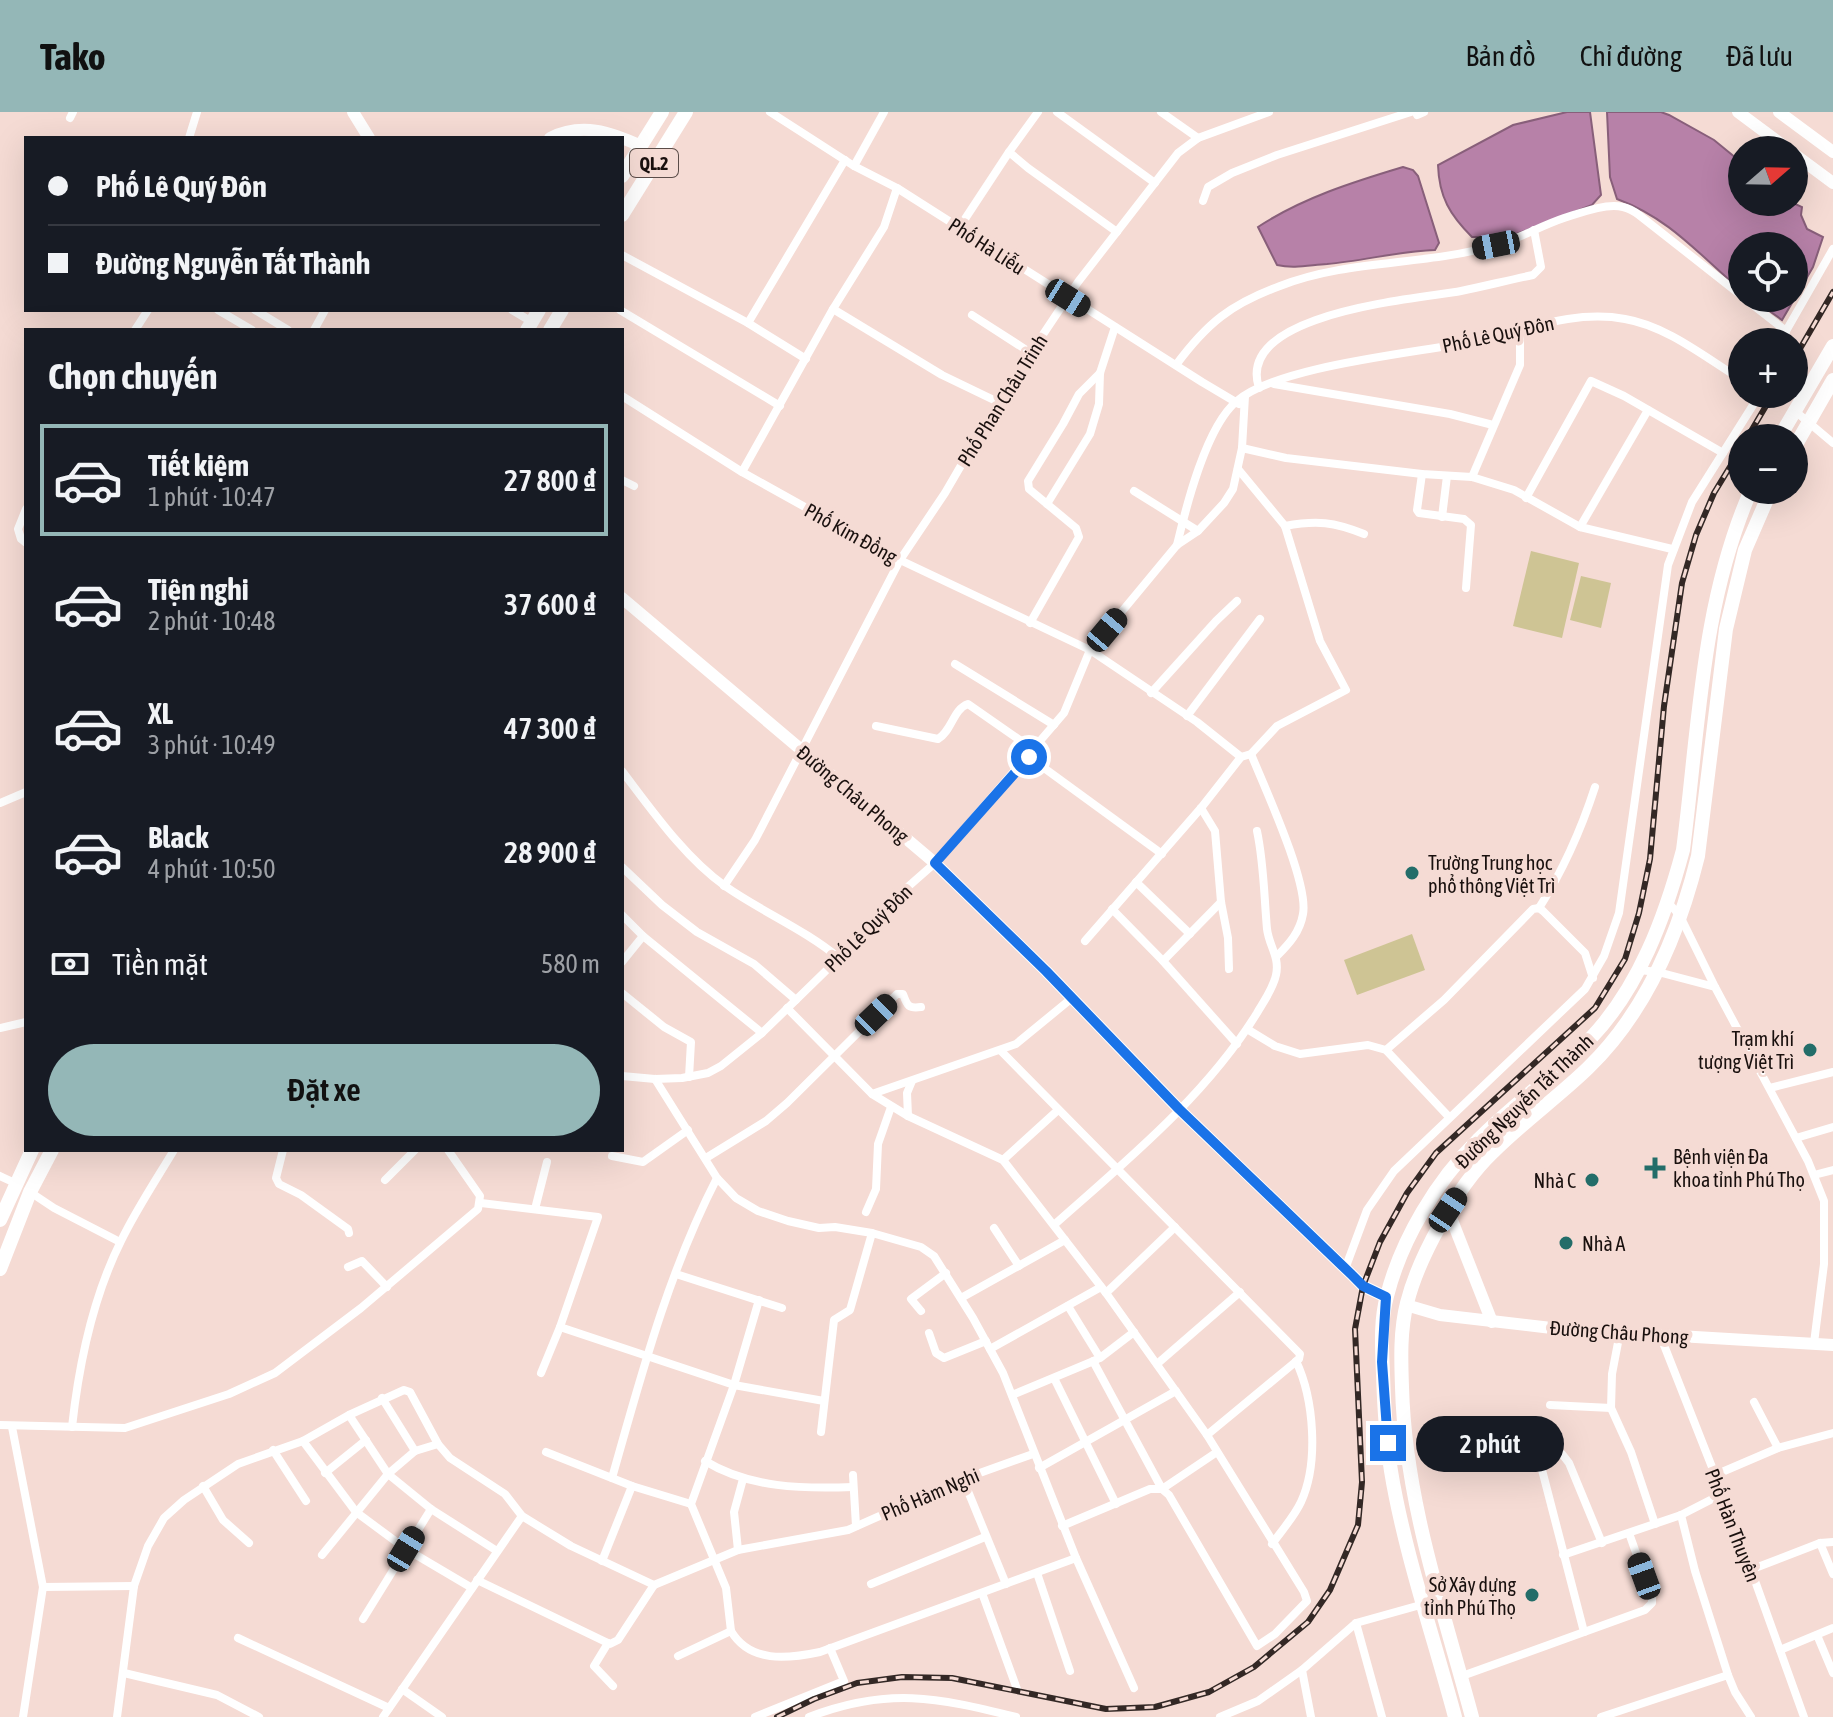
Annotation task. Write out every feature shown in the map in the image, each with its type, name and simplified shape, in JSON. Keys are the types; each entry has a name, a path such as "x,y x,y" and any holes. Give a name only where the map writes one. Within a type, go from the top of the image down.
{"main road":[{"name":"QL.2","path":"624,173 662,112"},
{"name":"QL.2","path":"624,212 686,112"},
{"path":"1787,424 1833,346"},
{"path":"1807,424 1833,380"},
{"name":"Đường Nguyễn Tất Thành","path":"1455,1717 1402,1522 1391,1469 1382,1340 1386,1297 1398,1263 1432,1197 1454,1166 1504,1115 1593,1036 1624,996 1639,970 1667,901 1683,850 1714,603 1728,548 1745,504"},
{"name":"Đường Nguyễn Tất Thành","path":"1472,1717 1408,1467 1402,1402 1402,1343 1406,1305 1417,1269 1448,1210 1468,1180 1518,1128 1607,1048 1658,972 1680,916 1698,856 1730,610 1745,550 1765,504"},
{"path":"1504,1115 1518,1128"},
{"path":"0,1220 31,1152"},
{"path":"0,1269 30,1192 51,1152"},
{"path":"1402,1522 1419,1518"}],"street":[{"path":"190,136 197,112"},
{"path":"353,112 368,136"},
{"name":"Phố Hà Liễu","path":"770,112 854,166 897,188 1240,404"},
{"path":"854,166 884,112"},
{"path":"959,228 1038,112"},
{"path":"1057,112 1155,183"},
{"path":"1161,112 1198,138"},
{"name":"Phố Phan Châu Trinh","path":"724,886 755,840 900,560 945,493 998,402 1068,298 1178,153 1198,138 1269,112"},
{"path":"1738,112 1770,136"},
{"path":"1779,112 1833,152"},
{"path":"1203,201 1208,187 1232,173 1277,155 1417,113"},
{"path":"555,136 569,130 588,129 615,136"},
{"path":"624,139 641,146"},
{"path":"1009,152 1117,232"},
{"path":"748,323 845,160"},
{"path":"1808,164 1833,183"},
{"path":"742,472 833,309 884,227 897,188"},
{"path":"1176,365 1196,337 1222,313 1278,286 1372,263 1451,254 1496,245 1576,214 1624,207 1639,215 1728,285"},
{"path":"1259,388 1257,367 1269,348 1289,333 1329,314 1389,300 1459,291 1533,275 1541,267 1534,230"},
{"path":"1788,328 1833,249"},
{"path":"624,256 748,323 806,359"},
{"path":"833,309 942,375 998,402"},
{"path":"221,312 249,328"},
{"path":"258,312 285,328"},
{"path":"623,312 780,406"},
{"path":"1762,312 1782,328"},
{"path":"972,315 1031,353"},
{"name":"Phố Lê Quý Đôn","path":"1177,545 1192,486 1207,450 1245,396 1270,383 1573,318 1623,318 1656,328 1728,372"},
{"path":"1047,504 1090,434 1099,404 1100,373 1115,327"},
{"path":"1472,477 1520,365 1520,330"},
{"path":"1030,623 1079,537 1076,528 1029,489 1028,481 1079,394 1100,373"},
{"path":"1526,498 1588,383 1594,381 1723,453"},
{"path":"1270,383 1450,414 1493,425"},
{"name":"Phố Kim Đồng","path":"624,397 742,472 900,560 1090,650 1241,757"},
{"name":"Phố Lê Quý Đôn","path":"624,1076 655,1079 689,1077 721,1066 762,1033 894,899 935,863 1064,713 1090,650 1177,545 1198,531 1224,503 1233,489 1242,448 1240,404"},
{"path":"1345,1269 1361,1223 1394,1171 1593,978 1612,936 1625,883 1641,746 1672,549 1692,502 1751,408"},
{"path":"1580,527 1648,410"},
{"path":"1795,411 1833,443"},
{"path":"1242,448 1286,458 1472,477 1514,490 1580,527 1672,549"},
{"path":"1085,941 1201,808 1241,757 1251,754 1277,726 1346,690 1320,641 1285,526 1238,469"},
{"path":"1422,474 1417,510 1426,515 1464,519 1471,525 1466,588"},
{"path":"1442,517 1447,476"},
{"path":"624,481 634,486"},
{"path":"1134,491 1198,531"},
{"path":"24,514 18,529 24,541"},
{"path":"1285,526 1311,521 1339,523 1364,534"},
{"name":"Đường Châu Phong","path":"624,600 935,863 1179,1109 1345,1269 1363,1286 1386,1297"},
{"path":"1151,693 1237,601"},
{"path":"1187,716 1260,619"},
{"path":"955,664 1054,725"},
{"path":"876,726 938,739 962,706 968,704 1162,854"},
{"path":"1054,1225 1179,1109 1237,1044 1273,984 1277,956 1295,936 1303,917 1305,903 1282,828 1251,754"},
{"path":"624,774 660,820 724,886 810,935 839,958"},
{"path":"1386,1050 1444,1000 1525,915 1539,908 1580,833 1595,787"},
{"path":"0,803 24,793"},
{"path":"1201,808 1215,831 1229,969"},
{"path":"1257,831 1267,931 1270,945 1277,956"},
{"path":"624,869 662,905 697,932 754,964 796,1000"},
{"path":"1136,882 1190,934"},
{"path":"1667,901 1680,916 1796,1138 1824,1201 1830,1220 1828,1276 1814,1343"},
{"path":"1163,961 1221,902"},
{"path":"1539,908 1585,953 1593,978"},
{"path":"1112,909 1237,1044"},
{"path":"624,917 762,1033"},
{"path":"624,960 643,936"},
{"path":"1639,970 1715,987"},
{"path":"706,1158 766,1121 787,1103 897,994 903,994 911,1009 921,1007"},
{"path":"624,995 664,1027 691,1042 689,1077"},
{"path":"872,1094 1001,1051 1025,1038 1072,998"},
{"path":"787,1008 872,1094 908,1116 1003,1160 1134,1332 1207,1435 1304,1592 1307,1601 1275,1634 1257,1646 1169,1495 1162,1489 1068,1306"},
{"path":"0,1028 24,1022"},
{"path":"1247,1029 1275,1046 1300,1054 1368,1045 1386,1050 1449,1117"},
{"path":"1001,1051 1297,1351 1300,1357 1296,1361 1207,1435"},
{"path":"1770,1088 1833,1072"},
{"path":"655,1079 717,1178 736,1198 758,1211 788,1221 819,1228 835,1227 872,1233 921,1247 934,1256 988,1345 1012,1395 1062,1526 1134,1688"},
{"path":"908,1116 907,1093 912,1081"},
{"path":"866,1212 876,1189 878,1144 891,1107"},
{"path":"1003,1160 1058,1110"},
{"path":"1796,1138 1833,1127"},
{"path":"612,1156 643,1162 688,1130"},
{"path":"72,1427 85,1345 97,1301 120,1242 173,1152"},
{"path":"282,1152 276,1178 279,1184 301,1195 348,1229 349,1233"},
{"path":"385,1180 413,1152"},
{"path":"0,1425 125,1428 229,1394 275,1373 387,1287 466,1221 481,1203 480,1196 449,1152"},
{"path":"535,1209 547,1162"},
{"path":"1814,1175 1833,1170"},
{"path":"0,1176 15,1183"},
{"path":"612,1478 647,1354 687,1239 717,1178"},
{"path":"30,1192 120,1242"},
{"path":"481,1203 598,1217 541,1373"},
{"path":"1448,1210 1492,1322"},
{"path":"929,1333 936,1353 944,1358 988,1345 1103,1290 1175,1227"},
{"path":"994,1228 1019,1266"},
{"path":"821,1432 834,1320 850,1310 872,1233"},
{"path":"961,1298 1065,1240"},
{"path":"348,1267 365,1262 387,1287"},
{"path":"921,1311 911,1299 946,1273"},
{"path":"676,1274 782,1308"},
{"path":"1157,1364 1240,1292"},
{"path":"759,1300 734,1385 691,1504 726,1588 731,1631 747,1650 759,1655 794,1657 830,1648 1076,1558"},
{"name":"Đường Châu Phong","path":"1406,1305 1440,1315 1492,1322 1833,1345"},
{"path":"560,1327 734,1385 824,1401"},
{"path":"1012,1395 1097,1359 1134,1332"},
{"path":"1620,1332 1612,1374 1611,1408 1631,1452 1655,1524"},
{"name":"Phố Hàn Thuyên","path":"1660,1335 1804,1717"},
{"path":"1272,1544 1300,1504 1309,1475 1310,1412 1306,1384 1296,1361"},
{"path":"1054,1378 1116,1504"},
{"path":"117,1717 134,1586 148,1546 164,1518 203,1486 238,1464 303,1441 382,1398 404,1390 410,1392 438,1444 458,1464 508,1497 522,1516 563,1541 654,1585 618,1640 608,1643 594,1666 613,1686"},
{"path":"1039,1468 1176,1391"},
{"path":"382,1398 415,1451"},
{"path":"1754,1402 1778,1448"},
{"path":"1550,1405 1611,1408"},
{"path":"349,1415 388,1474 431,1509 497,1551"},
{"path":"12,1427 43,1587 23,1717"},
{"path":"1715,1475 1778,1448 1833,1433"},
{"path":"325,1473 366,1440"},
{"path":"303,1441 356,1512 406,1549 472,1588"},
{"path":"322,1555 388,1474 415,1451 438,1444"},
{"path":"273,1450 306,1501"},
{"path":"546,1452 632,1486 691,1504"},
{"path":"1062,1526 1150,1489 1162,1489 1217,1452"},
{"path":"1584,1632 1541,1466 1541,1452 1562,1454 1569,1463 1602,1543"},
{"name":"Phố Hàm Nghi","path":"654,1585 738,1550 825,1536 856,1526 963,1479 1033,1454"},
{"path":"705,1461 743,1479 797,1487 853,1487"},
{"path":"853,1475 856,1526"},
{"path":"738,1550 734,1512 743,1479"},
{"path":"963,1479 1006,1584"},
{"path":"203,1486 223,1520 249,1543"},
{"path":"602,1561 632,1486"},
{"path":"1563,1555 1681,1515 1722,1494"},
{"path":"363,1619 431,1509"},
{"path":"1681,1515 1728,1675 1751,1717"},
{"path":"383,1717 522,1516"},
{"path":"1462,1676 1645,1610 1652,1603 1652,1598 1629,1533"},
{"path":"871,1584 985,1537"},
{"path":"1750,1570 1820,1543 1833,1542"},
{"path":"1820,1543 1833,1574"},
{"path":"1037,1573 1070,1671"},
{"path":"477,1580 608,1643"},
{"path":"43,1587 134,1586"},
{"path":"982,1593 1017,1689"},
{"path":"1220,1717 1258,1701 1285,1684 1356,1623 1425,1604"},
{"path":"1356,1623 1382,1717"},
{"path":"1780,1650 1833,1628"},
{"path":"678,1656 731,1631"},
{"path":"1817,1635 1833,1673"},
{"path":"238,1638 389,1708"},
{"path":"755,1717 844,1681 830,1648"},
{"path":"1302,1670 1311,1715"},
{"path":"124,1673 217,1695 259,1717"},
{"path":"1601,1717 1728,1675"},
{"path":"402,1689 442,1717"},
{"path":"809,1717 853,1702 889,1698 945,1701 1016,1717"}],"shaded area":[{"path":"1567,112 1590,112 1601,195 1592,205 1509,237 1472,237 1447,205 1438,165 1513,125"},
{"path":"1607,112 1661,112 1669,115 1714,140 1728,152 1728,216 1801,216 1807,229 1823,237 1813,267 1808,276 1808,232 1728,232 1728,278 1669,227 1617,199 1610,177"},
{"path":"1403,167 1413,170 1418,176 1439,243 1435,250 1340,263 1290,267 1277,265 1258,227 1310,199"},
{"path":"1771,312 1787,312 1782,320"},
{"path":"1531,551 1579,563 1562,638 1513,626"},
{"path":"1581,576 1611,583 1601,628 1570,620"},
{"path":"1412,934 1425,970 1357,995 1344,960"}],"railway":[{"path":"1808,335 1833,292"},
{"path":"1755,424 1765,408"},
{"path":"777,1717 857,1683 902,1677 952,1678 1106,1709 1155,1707 1209,1692 1254,1667 1308,1622 1330,1590 1358,1525 1362,1482 1355,1329 1363,1286 1380,1242 1407,1193 1436,1153 1595,1008 1625,959 1639,913 1650,859 1664,706 1682,583 1696,535 1714,493 1728,470"}],"place":[{"name":"Trường Trung học phổ thông Việt Trì","path":"1412,873"},
{"name":"Trạm khí tượng Việt Trì","path":"1810,1050"},
{"name":"Bệnh viện Đa khoa tỉnh Phú Thọ","path":"1655,1168"},
{"name":"Nhà C","path":"1592,1180"},
{"name":"Nhà A","path":"1566,1243"},
{"name":"Sở Xây dựng tỉnh Phú Thọ","path":"1532,1595"}],"route":[{"path":"1029,757 935,863 1046,971 1179,1109 1363,1286 1386,1297 1382,1362 1388,1443"}]}
